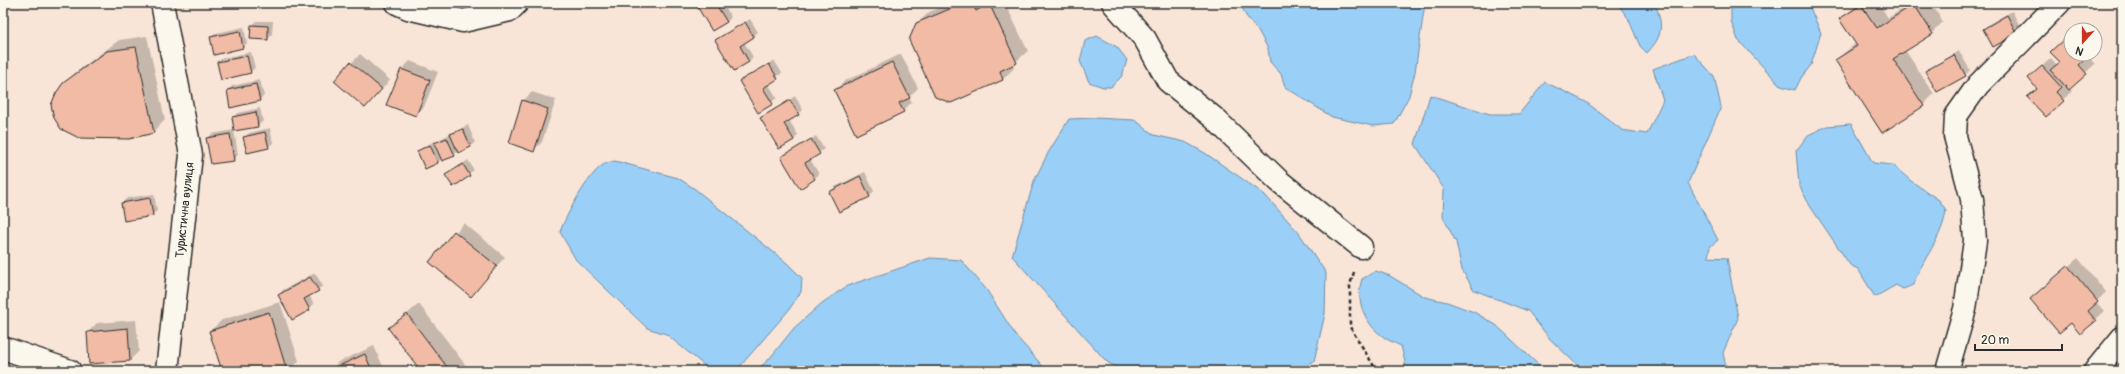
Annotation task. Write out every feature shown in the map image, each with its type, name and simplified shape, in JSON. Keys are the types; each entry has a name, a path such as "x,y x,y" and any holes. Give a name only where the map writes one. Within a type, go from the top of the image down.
{"street":[{"name":"Туристична вулиця","path":"162,3 192,155 167,371"},
{"path":"397,3 463,21 510,10 517,3"},
{"path":"1113,3 1145,39 1168,81 1214,118 1279,181 1361,248"},
{"path":"1947,371 1965,309 1975,241 1972,199 1955,136 1956,116 1978,85 2059,3"},
{"path":"2095,371 2122,338"},
{"path":"3,348 70,371"}],"path":[{"path":"1361,248 1350,285 1350,327 1377,371"}],"water":[{"path":"1240,3 1425,3 1415,72 1409,96 1394,124 1373,126 1332,117 1285,87 1281,74 1270,62 1268,49 1259,32 1246,16"},
{"path":"1617,3 1655,3 1660,18 1660,30 1657,41 1647,53 1640,46 1628,18"},
{"path":"1731,3 1808,3 1821,33 1811,65 1801,78 1795,90 1781,86 1738,40 1731,21"},
{"path":"1097,36 1117,47 1127,60 1122,76 1111,87 1103,87 1089,82 1080,61 1085,41"},
{"path":"1694,54 1714,76 1721,107 1688,183 1718,240 1710,247 1708,257 1727,258 1738,318 1723,353 1727,371 1590,371 1577,365 1550,339 1528,311 1474,290 1462,270 1456,242 1443,217 1444,189 1415,144 1430,95 1490,114 1519,114 1545,82 1586,102 1622,130 1647,134 1663,100 1653,69"},
{"path":"1094,118 1135,120 1154,135 1185,142 1205,153 1264,194 1299,233 1326,273 1325,314 1314,361 1298,371 1123,371 1107,362 1012,256 1034,181 1048,153 1069,119"},
{"path":"1851,124 1873,163 1893,165 1911,181 1939,200 1946,210 1941,230 1913,285 1903,289 1896,285 1875,297 1858,269 1850,265 1810,206 1799,185 1796,151 1808,135 1827,126"},
{"path":"615,161 678,178 695,189 787,263 802,278 801,292 788,311 736,371 711,371 666,334 647,328 576,260 560,232 572,206 591,177 603,165"},
{"path":"930,258 961,260 986,289 1016,336 1047,371 756,371 770,358 794,328 822,303 847,286"},
{"path":"1376,271 1390,276 1425,297 1447,302 1474,312 1496,325 1545,371 1405,371 1405,362 1401,346 1375,330 1362,310 1360,302 1360,287 1362,279"}],"building":[{"path":"695,3 722,3 717,6 727,22 712,31"},
{"path":"964,3 972,3 976,11 989,3 1017,63 1000,71 1003,80 951,103 935,97 909,40 916,23"},
{"path":"1914,4 1933,34 1893,59 1924,106 1882,133 1835,60 1857,46 1839,19 1861,5 1877,28"},
{"path":"2007,15 2017,34 1993,47 1983,29"},
{"path":"745,22 754,37 740,46 749,62 734,71 715,40"},
{"path":"251,25 268,26 268,40 250,39"},
{"path":"240,31 243,48 214,55 210,37"},
{"path":"2063,40 2063,62 2082,62 2079,65 2087,74 2069,90 2050,70 2060,62 2050,52"},
{"path":"136,47 154,133 129,139 79,138 61,129 54,118 51,105 56,93 63,83 107,51"},
{"path":"1954,55 1966,76 1937,92 1925,71"},
{"path":"247,56 251,73 221,80 217,62"},
{"path":"350,62 382,89 365,108 334,81"},
{"path":"892,62 910,98 899,103 904,112 856,135 834,90"},
{"path":"769,64 778,79 763,88 773,104 758,113 739,81"},
{"path":"2042,66 2061,87 2056,92 2064,101 2046,117 2027,97 2037,89 2028,78"},
{"path":"401,69 430,80 416,116 386,105"},
{"path":"256,84 260,101 230,108 227,90"},
{"path":"522,100 548,109 534,152 509,143"},
{"path":"790,100 799,115 784,124 794,140 779,149 760,118"},
{"path":"256,112 258,127 234,131 232,117"},
{"path":"463,129 471,147 458,153 450,134"},
{"path":"265,132 269,148 247,153 243,137"},
{"path":"230,134 234,161 211,164 206,138"},
{"path":"447,138 455,156 442,161 434,143"},
{"path":"811,139 820,154 805,163 815,179 800,189 781,157"},
{"path":"430,145 438,163 425,169 417,151"},
{"path":"463,164 470,176 453,187 445,175"},
{"path":"860,176 870,197 839,212 829,192"},
{"path":"150,198 153,216 124,221 121,203"},
{"path":"454,231 497,266 471,297 429,262"},
{"path":"2068,266 2098,302 2088,311 2096,321 2080,334 2071,323 2059,333 2030,299"},
{"path":"310,277 319,291 304,299 310,310 292,320 278,295"},
{"path":"269,312 287,371 222,371 209,331"},
{"path":"407,314 450,371 421,371 388,328"},
{"path":"128,328 130,361 89,364 87,332"},
{"path":"365,354 372,371 328,371"}]}
